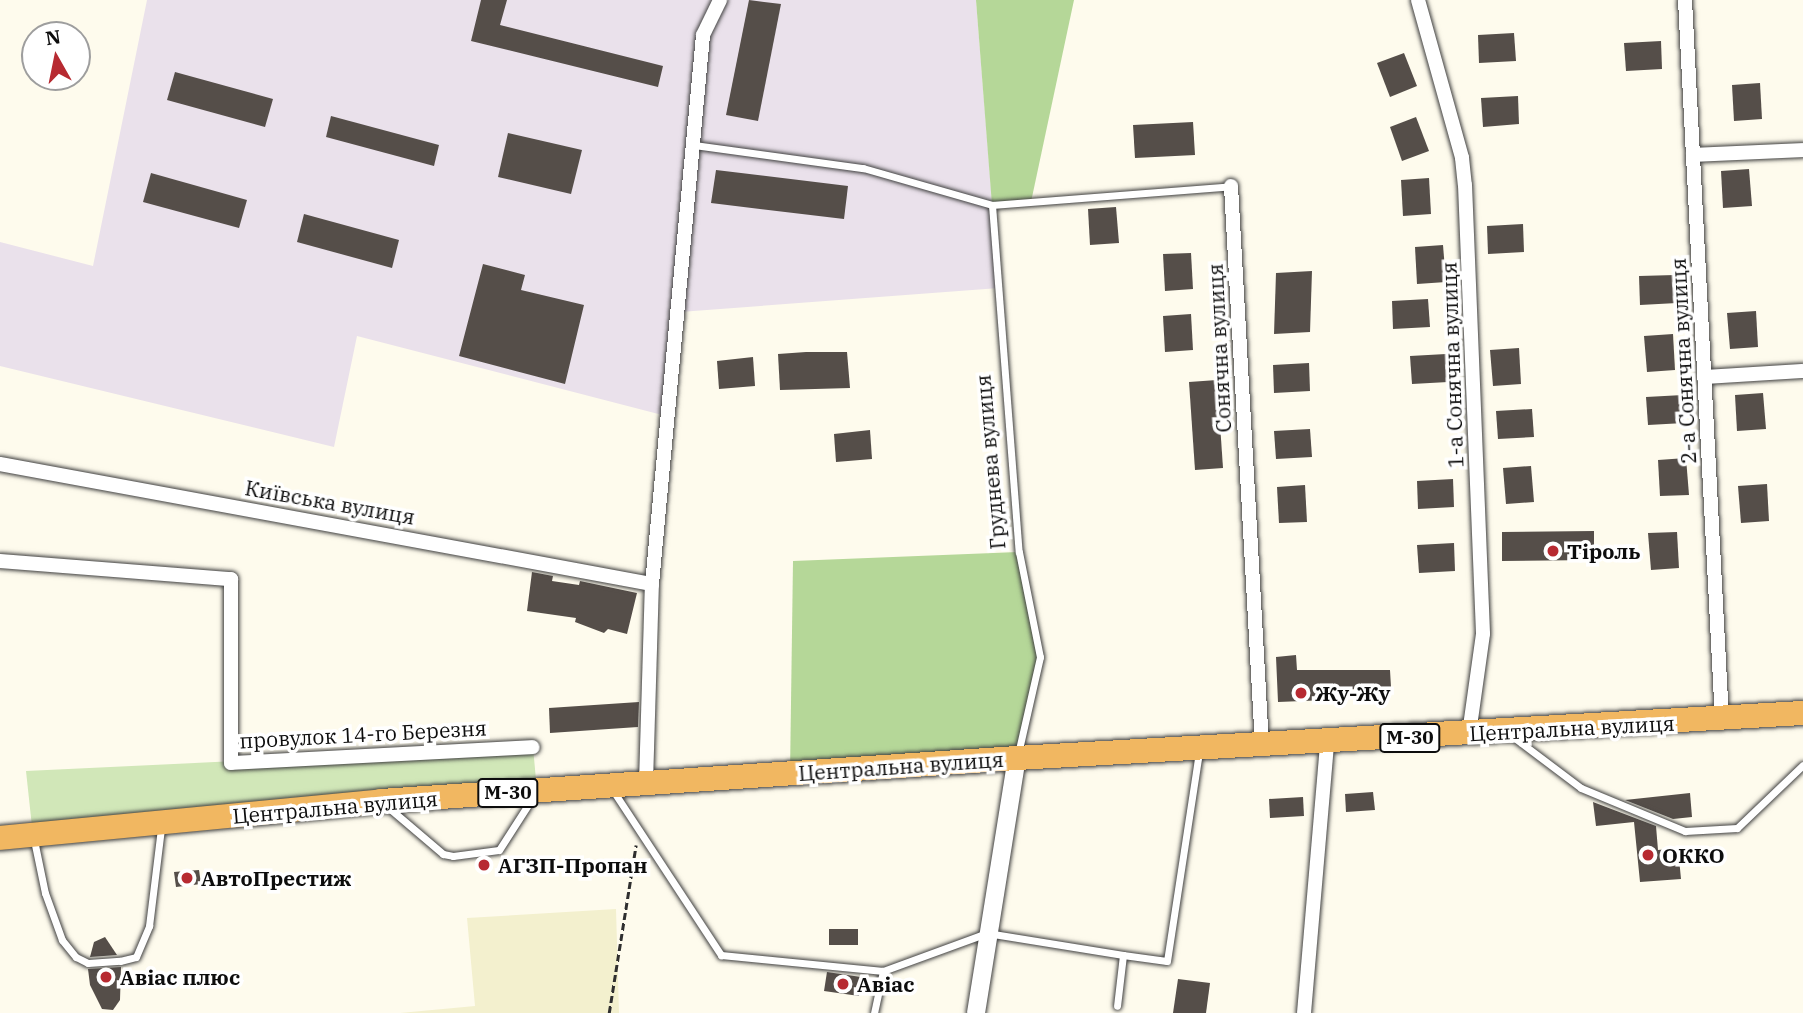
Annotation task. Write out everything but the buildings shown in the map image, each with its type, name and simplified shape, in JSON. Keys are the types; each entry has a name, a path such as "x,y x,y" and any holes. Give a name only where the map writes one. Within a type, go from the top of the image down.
{"highway":[{"name":"Центральна вулиця","path":"0,838 381,801 1017,758 1199,750 1803,713"}],"street":[{"path":"646,783 652,584 703,35 720,0"},
{"name":"1-а Сонячна вулиця","path":"1418,0 1462,158 1465,185 1483,634 1469,734"},
{"name":"2-а Сонячна вулиця","path":"1685,0 1722,720"},
{"path":"1693,155 1803,150"},
{"name":"Сонячна вулиця","path":"1231,186 1262,746"},
{"path":"1704,377 1803,371"},
{"name":"Київська вулиця","path":"0,464 652,584"},
{"name":"провулок 14-го Березня","path":"0,561 231,579 231,763 533,747"},
{"path":"1304,1013 1327,742"},
{"name":"Груднева вулиця","path":"976,1013 1017,758"}],"lane":[{"path":"694,145 863,168 992,205"},
{"name":"Сонячна вулиця","path":"992,205 1231,186"},
{"name":"Груднева вулиця","path":"992,205 1019,552 1040,657 1017,758"},
{"path":"1507,732 1581,788 1685,831 1737,828 1803,765"},
{"path":"609,786 721,955 883,971 987,933 1167,961 1199,750"},
{"path":"381,801 443,854 453,856 499,850 537,791"},
{"path":"33,836 45,893 62,940 76,957 88,963 120,961 136,957 149,926 161,824"},
{"path":"1117,1006 1123,955"},
{"path":"874,1013 883,971"}],"path":[{"path":"609,1013 639,828"}],"shaded area":[{"path":"147,0 976,0 999,288 680,312 670,417 357,336 334,447 0,366 0,242 93,266"},
{"path":"616,909 619,1013 400,1013 475,1006 467,918"}],"green space":[{"path":"976,0 1074,0 1031,202 992,205"},
{"path":"1019,552 1040,657 1017,758 790,774 793,561"},
{"path":"533,747 537,791 33,836 26,771"}],"place":[{"name":"Тіроль","path":"1553,551"},
{"name":"Жу-Жу","path":"1301,693"},
{"name":"ОККО","path":"1648,855"},
{"name":"АГЗП-Пропан","path":"484,865"},
{"name":"АвтоПрестиж","path":"187,878"},
{"name":"Авіас плюс","path":"106,977"},
{"name":"Авіас","path":"843,984"}]}
